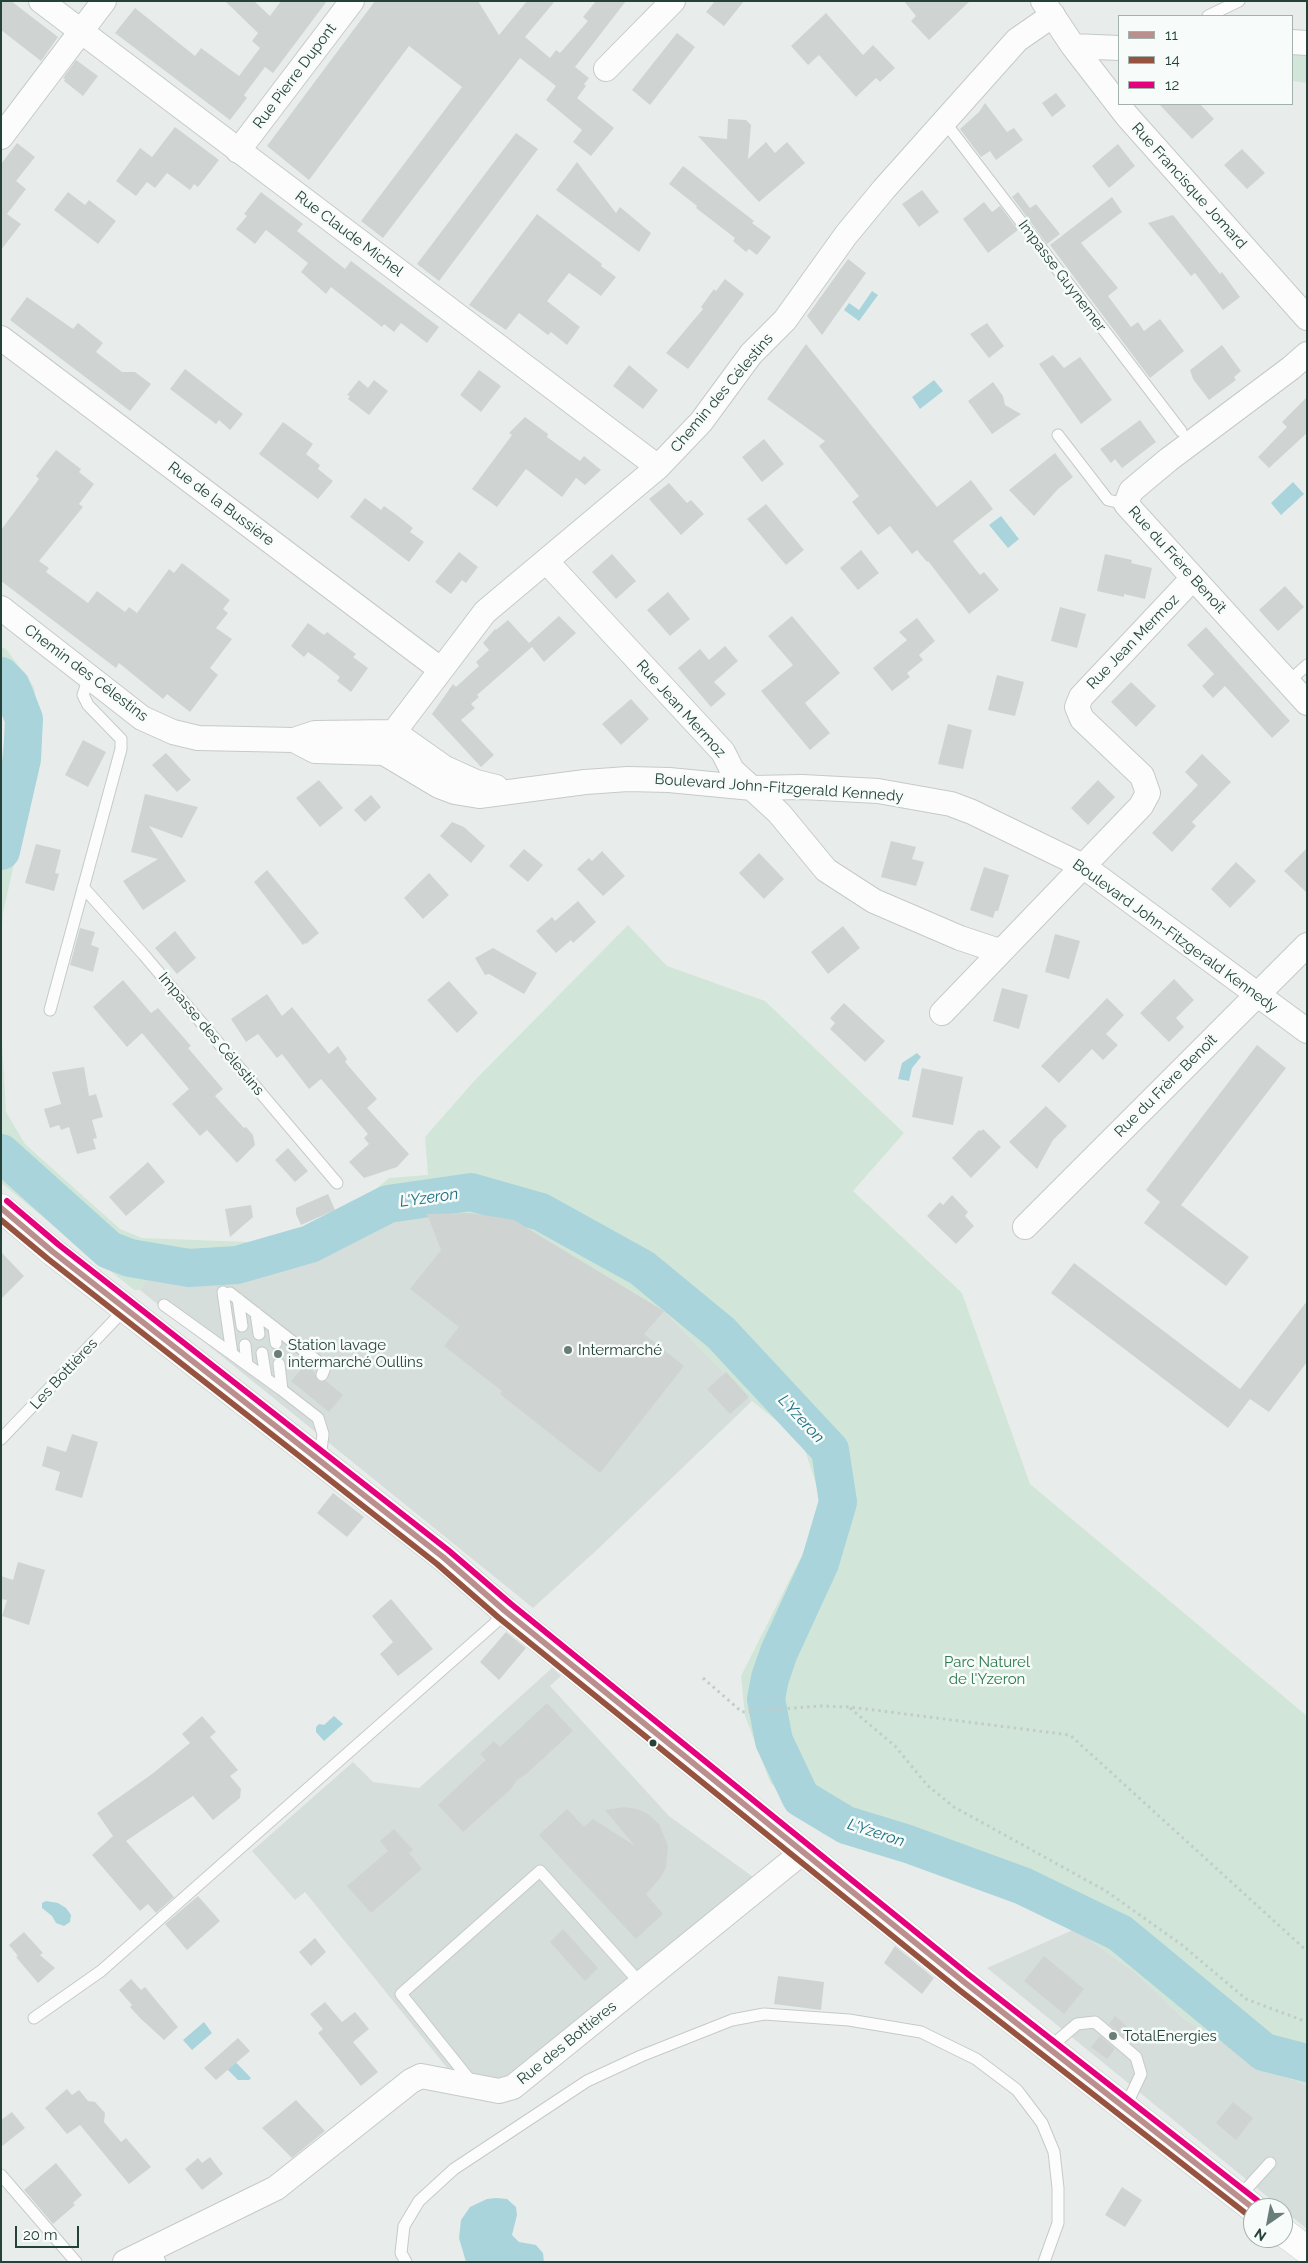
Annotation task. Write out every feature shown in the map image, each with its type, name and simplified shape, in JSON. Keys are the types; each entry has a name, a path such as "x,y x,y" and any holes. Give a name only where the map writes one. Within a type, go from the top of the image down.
{"main road":[{"path":"1,1208 126,1309 443,1557 505,1611 964,1982 1243,2201"},
{"path":"1293,2240 1307,2250"}],"street":[{"name":"Rue Claude Michel","path":"41,1 658,467"},
{"path":"1,137 104,1"},
{"name":"Rue Pierre Dupont","path":"238,151 352,1"},
{"path":"606,69 673,1"},
{"name":"Rue Francisque Jomard","path":"1048,8 1073,46 1118,104"},
{"name":"Chemin des Célestins","path":"294,740 315,751 384,753 394,732 485,612 658,467 701,422 752,354 785,320 846,235 944,121 1048,8"},
{"path":"1293,42 1307,43"},
{"path":"1073,46 1118,48"},
{"name":"Rue Francisque Jomard","path":"1119,105 1307,318"},
{"name":"Rue de la Bussière","path":"1,338 440,669"},
{"name":"Rue du Frère Benoît","path":"1307,354 1168,460 1131,491 1126,504 1307,703"},
{"name":"Rue Jean Mermoz","path":"546,561 723,752 732,770 779,814 826,870 874,901 960,938 999,951"},
{"name":"Rue Jean Mermoz","path":"942,1014 999,951 1141,806 1148,793 1142,776 1082,719 1077,707 1081,696 1193,578"},
{"name":"Chemin des Célestins","path":"1,608 142,718 173,732 198,738 294,740 315,732 394,732"},
{"name":"Boulevard John-Fitzgerald Kennedy","path":"394,732 445,768 476,782 512,792"},
{"name":"Boulevard John-Fitzgerald Kennedy","path":"384,753 439,786 455,792 479,796 585,782 628,779 669,780 752,788 802,787 878,791 931,799 972,812 1083,866 1307,1032"},
{"name":"Rue du Frère Benoît","path":"1025,1227 1307,945"},
{"name":"Rue des Bottières","path":"125,2262 157,2254 276,2188 411,2081 421,2076 499,2091 513,2088 804,1851"}],"lane":[{"path":"1210,15 1239,1"},
{"name":"Impasse Guynemer","path":"944,121 1181,431"},
{"path":"1058,435 1108,500 1126,504"},
{"path":"1288,682 1307,665"},
{"path":"50,1010 121,749 121,739 88,705 83,695 89,676"},
{"name":"Impasse des Célestins","path":"83,887 151,962 337,1183"},
{"path":"230,1294 324,1367 322,1375"},
{"path":"230,1294 242,1326"},
{"path":"230,1294 232,1354"},
{"path":"164,1305 282,1390 310,1405 318,1418 323,1434 320,1461"},
{"name":"Les Bottières","path":"1,1439 126,1309"},
{"path":"256,1313 260,1334"},
{"path":"274,1327 276,1344"},
{"path":"244,1345 247,1365"},
{"path":"262,1353 266,1378"},
{"path":"279,1364 282,1390"},
{"path":"34,2018 101,1971 494,1624 505,1611"},
{"path":"475,2086 401,1994 540,1871 641,1984"},
{"path":"406,2262 401,2253 404,2226 420,2201 462,2163 587,2081 641,2056 732,2020 764,2014 848,2020 921,2032 976,2059 1018,2090 1042,2122 1054,2152 1058,2188 1058,2223 1044,2262"},
{"path":"1049,2048 1077,2024 1095,2022 1136,2057 1141,2074 1125,2108"},
{"path":"1249,2198 1270,2163"},
{"path":"1,2175 76,2262"}],"path":[{"path":"703,1678 742,1712 821,1706 850,1707 1070,1735 1307,1950"},
{"path":"850,1707 895,1746 927,1785 954,1807 1106,1891 1182,1945 1246,1999 1307,2022"}],"shaded area":[{"path":"470,1213 514,1220 664,1311 752,1401 599,1548 533,1608 140,1290 146,1280 221,1284 310,1263 387,1220 427,1214"},
{"path":"552,1668 561,1676 550,1686 669,1816 756,1879 501,2083 452,2074 305,1892 295,1900 252,1851 353,1762 373,1782 419,1788"},
{"path":"1075,1929 1136,1973 1183,2018 1233,2049 1286,2077 1307,2085 1307,2229 1293,2218 1293,2198 1269,2198 987,1968"}],"green space":[{"path":"1293,45 1307,46 1307,83 1293,81"},
{"path":"1,647 6,649 34,687 40,725 36,765 3,913 1,943 1,760 7,727 1,707"},
{"name":"Parc Naturel de l'Yzeron","path":"628,925 667,966 765,1001 904,1133 853,1191 962,1293 1030,1484 1307,1716 1307,2085 1286,2077 1233,2049 1183,2018 1136,1973 1075,1929 964,1876 847,1844 798,1813 770,1782 745,1716 741,1676 804,1551 820,1496 802,1441 752,1401 664,1311 514,1220 470,1213 427,1214 387,1220 310,1263 221,1284 146,1280 140,1290 134,1290 1,1183 1,1021 6,1112 25,1144 120,1229 142,1238 249,1242 284,1235 363,1200 389,1178 428,1175 425,1137 475,1080"}],"water":[{"path":"872,291 878,295 859,321 844,310 849,303 859,310"},
{"path":"934,380 943,391 920,409 912,397"},
{"path":"1293,482 1304,494 1281,515 1271,503"},
{"path":"1001,516 1019,539 1008,548 989,525"},
{"path":"917,1053 921,1057 912,1068 909,1081 898,1079 902,1063"},
{"path":"334,1716 343,1724 324,1741 316,1732 316,1727 319,1724 324,1725"},
{"path":"46,1901 58,1903 66,1908 71,1915 70,1922 64,1926 56,1923 52,1916 42,1908 42,1903"},
{"path":"204,2022 212,2033 192,2050 183,2040"},
{"path":"225,2051 251,2078 249,2080 238,2080 217,2059"},
{"path":"487,2199 507,2199 516,2207 517,2215 512,2235 519,2242 536,2245 543,2253 544,2262 466,2262 459,2238 461,2220 470,2207"}],"building":[{"path":"1,1 11,1 58,37 41,61 1,30"},
{"path":"225,1 254,1 270,16 281,1 327,1 273,73 265,67 244,95 247,98 230,120 115,33 135,8 195,56 201,48 239,76 260,48 252,41 258,33"},
{"path":"375,1 478,1 499,35 527,1 555,1 525,37 550,58 556,50 560,53 588,21 583,17 596,1 626,1 575,67 589,78 584,84 586,86 577,98 614,128 591,156 573,142 582,130 546,100 556,86 520,58 383,238 361,221 462,87 409,46 309,180 267,146"},
{"path":"715,1 744,1 724,26 706,12"},
{"path":"904,1 970,1 929,40 911,21 916,16"},
{"path":"826,13 863,55 873,45 895,68 880,82 876,78 856,97 819,55 808,65 791,46"},
{"path":"677,33 695,47 650,105 632,90"},
{"path":"76,60 98,76 83,96 64,81 65,79 63,78"},
{"path":"1056,93 1066,106 1052,117 1042,103"},
{"path":"985,103 1007,132 1014,128 1023,140 996,160 990,151 981,157 960,129 979,112"},
{"path":"1160,105 1201,105 1214,119 1192,139"},
{"path":"728,119 746,120 751,125 748,159 766,142 775,153 787,142 805,163 759,202 698,136 727,139"},
{"path":"175,127 219,160 198,187 194,184 190,190 167,173 155,188 147,182 136,196 116,181 140,148 152,157"},
{"path":"516,133 538,149 439,281 417,264"},
{"path":"17,143 35,157 16,181 26,189 7,214 21,224 1,250 1,164"},
{"path":"1118,144 1135,166 1109,188 1092,166"},
{"path":"1242,149 1265,173 1247,189 1224,165"},
{"path":"577,162 616,213 620,207 651,233 639,252 556,190"},
{"path":"683,166 754,221 752,223 771,237 757,255 749,249 746,252 733,241 735,238 669,184"},
{"path":"922,190 939,212 919,227 902,204"},
{"path":"68,192 85,205 89,200 116,221 98,244 54,210"},
{"path":"261,192 303,224 297,231 345,269 351,261 439,327 427,343 401,323 394,332 384,324 382,327 331,287 326,294 301,272 308,263 266,230 255,244 236,229 247,216 244,214"},
{"path":"1018,192 1030,208 1036,204 1060,234 1047,244 1012,197"},
{"path":"1112,197 1122,212 1081,243 1118,288 1108,296 1131,327 1138,322 1144,331 1160,319 1184,351 1150,378 1050,245"},
{"path":"984,202 992,212 1000,206 1018,230 988,253 963,219"},
{"path":"537,214 616,277 601,296 569,273 547,301 580,327 567,345 551,332 548,335 519,313 506,330 469,305"},
{"path":"1173,215 1220,274 1222,272 1240,297 1223,310 1195,273 1191,276 1148,223"},
{"path":"848,259 866,273 822,335 807,316"},
{"path":"725,279 744,294 688,369 666,353 703,309 701,307 714,289 716,291"},
{"path":"27,297 73,329 78,323 103,343 96,352 122,372 135,372 151,384 130,411 10,320"},
{"path":"987,323 1004,346 989,358 970,334"},
{"path":"806,344 937,507 971,480 993,509 953,541 980,575 984,572 999,590 969,614 928,561 917,550 912,554 890,526 878,535 852,502 859,496 819,446 825,441 767,399"},
{"path":"1222,345 1241,371 1234,377 1236,380 1209,400 1193,379 1190,370"},
{"path":"1053,355 1064,368 1080,357 1112,400 1081,424 1039,364"},
{"path":"629,365 658,390 643,409 613,386"},
{"path":"185,369 243,414 230,430 219,420 216,424 170,389"},
{"path":"479,370 501,386 481,412 460,395"},
{"path":"359,380 368,388 374,380 388,391 369,415 348,399 350,396 347,395"},
{"path":"993,382 1003,396 1005,405 1021,414 992,434 968,401"},
{"path":"1307,397 1307,433 1269,468 1258,457 1287,427 1282,422"},
{"path":"525,417 548,434 547,437 580,461 584,456 601,470 585,485 576,478 562,497 526,469 497,507 472,489 512,435 509,433"},
{"path":"1140,420 1156,442 1122,468 1115,459 1111,463 1100,449"},
{"path":"283,422 313,444 306,454 320,465 318,469 333,481 318,499 259,454"},
{"path":"764,439 784,464 762,482 742,457"},
{"path":"56,450 81,469 79,472 94,484 79,504 83,507 39,561 49,568 46,572 88,603 97,591 125,612 129,607 137,613 169,569 174,573 182,563 230,600 223,609 228,613 216,628 232,639 210,668 218,675 190,712 167,694 163,699 119,663 116,668 1,581 1,530 39,479 36,476"},
{"path":"1055,453 1073,477 1058,489 1034,516 1009,490"},
{"path":"669,483 687,503 691,500 704,514 681,535 649,499"},
{"path":"365,498 381,510 384,506 398,516 413,528 410,532 424,542 409,562 350,517"},
{"path":"766,504 804,550 786,565 747,519"},
{"path":"861,550 879,573 858,590 840,568"},
{"path":"459,552 478,567 466,583 462,580 451,594 435,582"},
{"path":"612,554 636,581 616,599 592,572"},
{"path":"1105,554 1132,560 1131,563 1152,568 1145,599 1097,591"},
{"path":"1285,586 1304,607 1278,631 1259,610"},
{"path":"668,592 690,619 670,636 647,610"},
{"path":"1060,607 1086,614 1077,648 1051,641"},
{"path":"559,616 576,633 544,662 532,647 477,695 479,697 471,704 475,708 461,720 494,755 481,767 432,714 453,684 456,687 479,666 476,662 489,650 483,643 495,629 508,620 529,643"},
{"path":"792,616 840,673 805,703 830,733 810,750 761,691 793,665 768,636"},
{"path":"917,618 935,641 919,655 923,660 907,673 910,677 892,691 873,668 907,640 899,632"},
{"path":"308,623 324,635 327,632 356,654 353,657 368,668 351,692 337,681 340,677 324,664 308,652 304,657 291,646"},
{"path":"1206,627 1290,721 1272,738 1225,686 1213,698 1202,686 1214,674 1187,645"},
{"path":"725,646 738,661 714,682 726,694 711,707 678,668 700,649 709,660"},
{"path":"997,675 1024,682 1015,716 988,710"},
{"path":"1131,682 1156,706 1136,727 1111,702"},
{"path":"631,699 649,719 621,745 602,724"},
{"path":"948,724 972,730 963,769 938,764"},
{"path":"83,740 106,752 88,787 65,775"},
{"path":"166,753 191,780 177,792 152,765"},
{"path":"1202,754 1231,782 1192,822 1196,826 1172,852 1152,833 1198,785 1185,772"},
{"path":"319,780 343,808 320,827 296,798"},
{"path":"1098,780 1115,797 1088,825 1071,808"},
{"path":"145,794 198,807 182,838 149,826 186,881 143,910 123,881 158,859 131,852"},
{"path":"371,795 381,807 365,822 354,810"},
{"path":"452,822 464,827 485,846 471,863 440,836"},
{"path":"891,841 916,847 912,859 924,862 916,886 881,877"},
{"path":"36,844 61,850 55,873 59,874 54,891 25,883"},
{"path":"1307,848 1307,893 1284,871"},
{"path":"524,849 543,865 528,882 509,866"},
{"path":"602,851 625,876 603,896 577,869 589,858 592,861"},
{"path":"759,853 784,879 764,899 739,873"},
{"path":"1236,862 1256,881 1230,908 1211,889"},
{"path":"984,867 1009,875 998,911 995,911 993,918 970,910"},
{"path":"267,870 319,933 306,944 303,945 254,882"},
{"path":"429,873 449,895 423,919 404,898"},
{"path":"578,901 596,922 573,943 571,940 556,953 536,931 552,917 555,921"},
{"path":"843,926 860,948 828,974 811,952"},
{"path":"80,928 95,932 91,945 99,948 93,972 70,965"},
{"path":"175,931 196,958 177,974 155,948"},
{"path":"1055,934 1080,941 1069,979 1045,972"},
{"path":"493,948 537,973 524,994 489,974 485,975 475,958"},
{"path":"1174,979 1194,1000 1176,1018 1184,1027 1169,1042 1140,1013"},
{"path":"123,980 151,1013 158,1008 191,1046 188,1048 223,1089 215,1096 244,1128 246,1127 253,1135 255,1145 237,1163 207,1130 200,1136 172,1104 189,1089 142,1033 127,1047 93,1007"},
{"path":"449,981 478,1013 457,1033 427,1000"},
{"path":"1002,988 1028,995 1019,1029 993,1021"},
{"path":"267,994 282,1016 292,1007 329,1054 338,1046 347,1059 345,1062 377,1099 367,1108 409,1154 397,1167 364,1178 349,1162 369,1144 364,1138 368,1134 321,1079 309,1089 282,1054 277,1058 258,1034 246,1042 231,1019"},
{"path":"1107,998 1124,1015 1106,1034 1118,1045 1103,1060 1092,1049 1059,1083 1041,1066"},
{"path":"844,1003 885,1041 865,1062 830,1029 835,1023 830,1018"},
{"path":"1257,1045 1286,1068 1181,1205 1249,1257 1226,1286 1144,1223 1160,1202 1146,1190"},
{"path":"84,1067 89,1096 96,1094 103,1117 92,1120 97,1138 93,1139 96,1149 77,1154 69,1127 61,1130 59,1125 50,1128 44,1109 61,1104 52,1072"},
{"path":"922,1068 963,1077 953,1125 912,1117"},
{"path":"1046,1106 1067,1126 1053,1140 1037,1169 1009,1142"},
{"path":"983,1129 1001,1147 971,1178 952,1158 979,1130"},
{"path":"288,1148 308,1171 295,1182 275,1160"},
{"path":"148,1162 165,1182 126,1216 109,1197"},
{"path":"328,1194 335,1210 301,1225 296,1214 296,1208"},
{"path":"952,1195 968,1212 965,1216 974,1226 956,1244 927,1216 940,1202 943,1205"},
{"path":"251,1205 253,1217 230,1237 225,1209"},
{"name":"Intermarché","path":"471,1213 514,1220 664,1311 644,1334 684,1366 600,1473 500,1394 502,1391 444,1346 459,1327 410,1289 441,1250 427,1214"},
{"path":"1,1252 24,1276 1,1299"},
{"path":"1074,1263 1240,1389 1307,1301 1307,1362 1269,1412 1250,1399 1228,1428 1051,1293"},
{"path":"305,1365 315,1373 317,1380 320,1382 326,1381 343,1395 329,1412 291,1381"},
{"path":"726,1372 749,1397 730,1414 707,1389"},
{"path":"72,1434 98,1442 82,1498 55,1490 60,1472 42,1466 47,1446 66,1452"},
{"path":"333,1493 364,1517 347,1537 317,1513"},
{"path":"18,1562 45,1570 29,1625 2,1616 7,1600 1,1599 1,1576 13,1580"},
{"path":"391,1599 433,1649 398,1676 380,1654 393,1642 372,1616"},
{"path":"506,1632 526,1648 499,1680 480,1662"},
{"path":"547,1703 573,1731 525,1775 517,1780 511,1789 463,1832 438,1805 486,1760 480,1754 494,1741 500,1747"},
{"path":"202,1716 216,1732 210,1737 238,1770 230,1776 241,1789 240,1798 213,1820 193,1796 126,1841 174,1897 156,1913 148,1904 140,1911 92,1855 113,1836 97,1813 152,1774 190,1743 182,1734"},
{"path":"625,1807 637,1809 648,1814 659,1824 668,1846 666,1867 661,1877 646,1894 663,1914 636,1939 539,1835 567,1809 584,1827 593,1819 635,1846 605,1810"},
{"path":"394,1829 413,1850 409,1853 422,1869 371,1913 347,1886 388,1851 380,1841"},
{"path":"198,1896 220,1921 187,1950 165,1924"},
{"path":"563,1929 598,1968 585,1981 550,1942"},
{"path":"24,1932 43,1953 40,1955 55,1968 38,1983 16,1957 18,1956 9,1945"},
{"path":"315,1938 326,1952 311,1966 299,1952"},
{"path":"895,1946 934,1978 922,1994 884,1963"},
{"path":"1044,1956 1084,1989 1064,2014 1024,1981"},
{"path":"778,1976 824,1982 821,2010 774,2004"},
{"path":"131,1979 141,1990 145,1987 178,2027 164,2040 130,2007 132,2005 119,1990"},
{"path":"325,2002 342,2022 355,2012 369,2029 353,2042 378,2072 361,2086 318,2033 323,2029 310,2014"},
{"path":"1115,2016 1131,2030 1125,2038 1109,2024"},
{"path":"1100,2036 1115,2049 1107,2059 1091,2047"},
{"path":"238,2038 250,2051 216,2080 204,2068"},
{"path":"67,2089 72,2095 79,2090 88,2101 95,2102 105,2113 104,2122 121,2142 126,2138 151,2167 129,2184 80,2125 67,2134 45,2108"},
{"path":"296,2100 325,2131 292,2158 262,2128"},
{"path":"1233,2102 1253,2118 1236,2140 1216,2123"},
{"path":"12,2112 25,2128 1,2147 1,2120"},
{"path":"210,2157 223,2174 202,2190 185,2169 198,2158 202,2163"},
{"path":"56,2163 82,2195 73,2203 75,2205 53,2224 24,2190"},
{"path":"1122,2187 1142,2200 1125,2227 1105,2215"}],"waterway":[{"name":"L'Yzeron","path":"1,676 11,686 24,719 22,759 1,851"},
{"name":"L'Yzeron","path":"1,1153 109,1250 130,1258 189,1268 237,1265 310,1244 388,1204 471,1192 541,1212 642,1268 721,1333 830,1450 838,1502 820,1563 779,1652 770,1678 766,1699 774,1741 801,1798 846,1825 908,1844 1023,1886 1120,1933 1264,2052 1307,2063"}],"transit line":[{"name":"12","path":"7,1201 59,1245 448,1550 511,1604 969,1975 1254,2198"},
{"name":"11","path":"1,1208 53,1252 443,1557 505,1611 964,1982 1243,2200"},
{"name":"14","path":"1,1220 48,1259 437,1564 499,1618 958,1989 1243,2211"}],"place":[{"name":"Intermarché","path":"568,1350"},
{"name":"Station lavage intermarché Oullins","path":"278,1354"},
{"name":"TotalEnergies","path":"1113,2036"}]}
